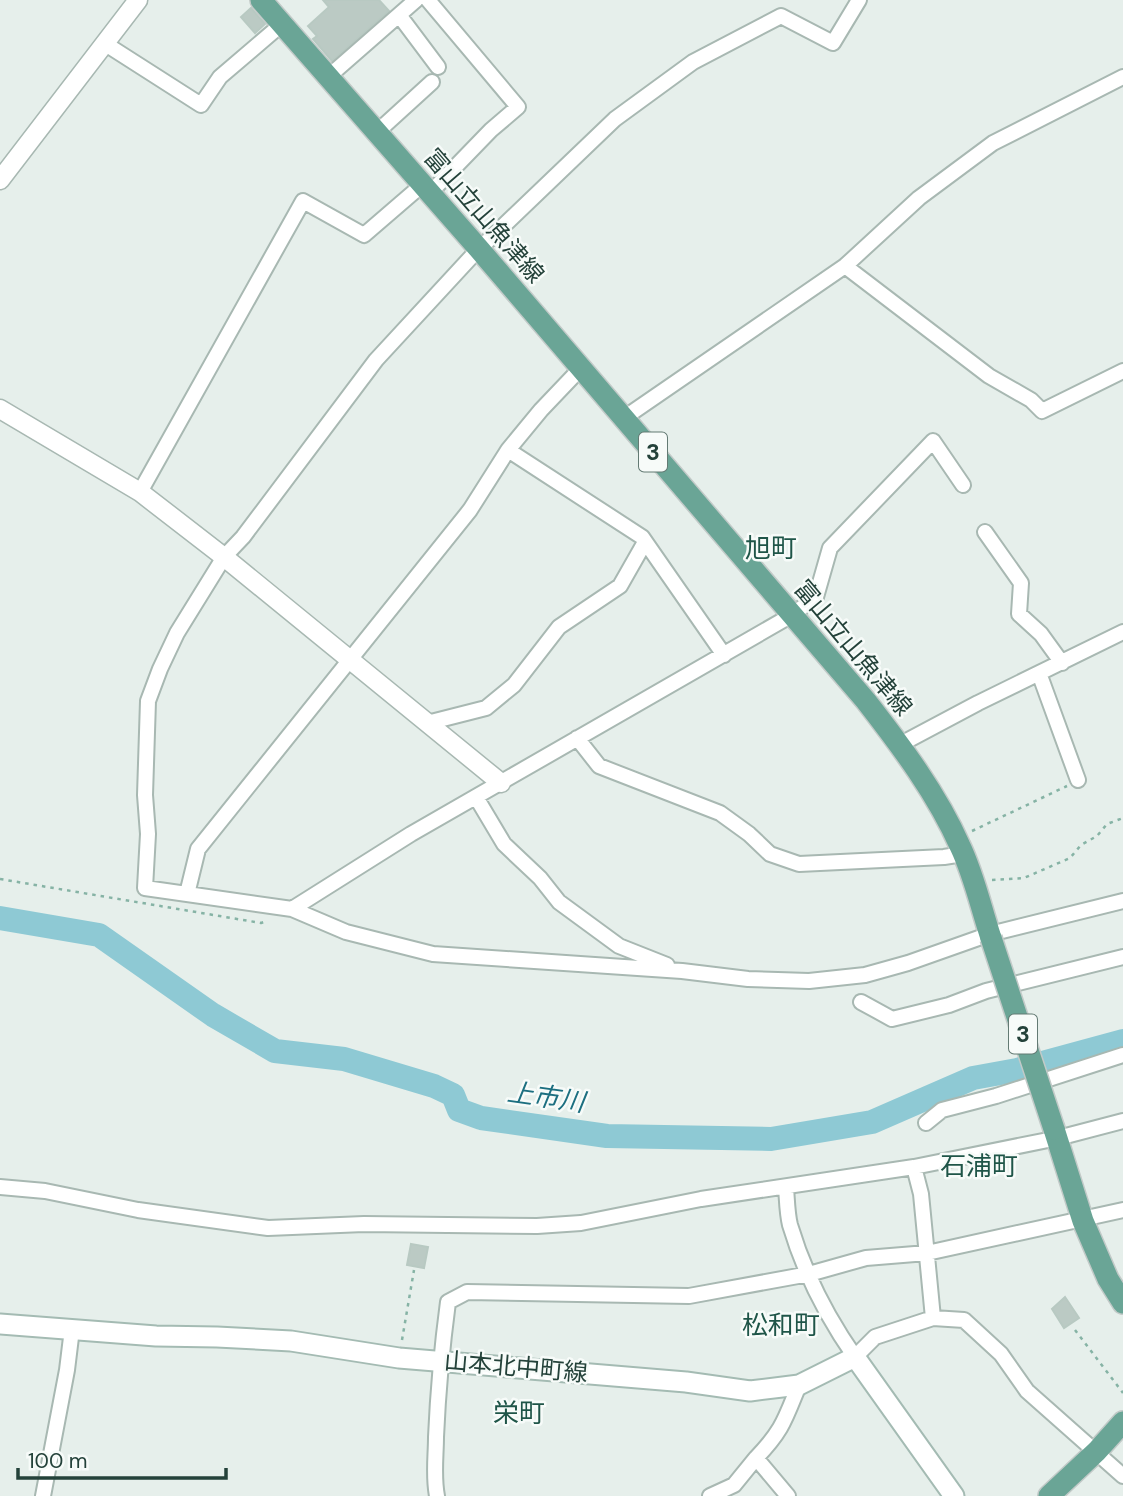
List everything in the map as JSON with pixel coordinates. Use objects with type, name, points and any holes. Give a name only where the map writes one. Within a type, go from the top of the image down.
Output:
[{"type":"main road","name":"富山立山魚津線","points":[[261,0],[624,418],[866,701],[900,745],[943,811],[960,846],[1083,1221],[1108,1279],[1123,1303]]},
{"type":"main road","name":"山本北中町線","points":[[0,1324],[156,1336],[217,1336],[291,1341],[399,1357],[686,1382],[750,1391],[799,1385],[855,1357]]},
{"type":"main road","points":[[855,1357],[954,1496]]},
{"type":"main road","points":[[1049,1496],[1097,1451],[1123,1422]]},
{"type":"street","points":[[0,180],[138,0]]},
{"type":"street","points":[[328,77],[416,0]]},
{"type":"street","points":[[140,492],[303,201],[364,235],[425,189],[518,107],[428,0]]},
{"type":"street","points":[[859,0],[833,43],[780,16],[693,62],[615,119],[479,249],[376,360],[243,537],[224,557],[177,633],[160,669],[148,701],[145,795],[148,834],[145,888],[292,909],[346,932],[433,954],[682,971],[748,979],[808,981],[865,975],[991,936],[1123,901]]},
{"type":"street","points":[[399,15],[438,67]]},
{"type":"street","points":[[104,43],[201,105],[220,77],[282,24]]},
{"type":"street","points":[[624,418],[845,266],[919,198],[993,143],[1123,77]]},
{"type":"street","points":[[376,133],[432,82]]},
{"type":"street","points":[[845,266],[989,376],[1031,400],[1042,411],[1123,371]]},
{"type":"street","points":[[187,894],[198,849],[470,510],[508,450],[581,368]]},
{"type":"street","points":[[0,409],[140,492],[224,557],[501,783]]},
{"type":"street","points":[[292,909],[476,797],[792,615],[816,597],[830,548],[933,440],[963,485]]},
{"type":"street","points":[[508,450],[642,537],[724,655]]},
{"type":"street","points":[[985,532],[1021,583],[1019,614],[1041,634],[1062,663]]},
{"type":"street","points":[[427,723],[486,708],[514,685],[559,627],[620,586],[645,542]]},
{"type":"street","points":[[900,745],[978,703],[1123,632]]},
{"type":"street","points":[[1039,673],[1078,780]]},
{"type":"street","points":[[577,738],[599,766],[720,813],[749,834],[770,854],[799,864],[944,857],[960,846]]},
{"type":"street","points":[[476,797],[504,844],[540,878],[559,902],[619,946],[682,971]]},
{"type":"street","points":[[861,1002],[892,1019],[949,1005],[986,991],[1123,957]]},
{"type":"street","points":[[926,1123],[942,1110],[996,1096],[1123,1055]]},
{"type":"street","points":[[0,1187],[45,1191],[138,1210],[268,1228],[364,1224],[489,1227],[581,1223],[701,1199],[914,1167],[1056,1133],[1123,1121]]},
{"type":"street","points":[[914,1167],[921,1194],[933,1318]]},
{"type":"street","points":[[786,1187],[790,1223],[809,1274],[833,1326],[855,1357],[875,1337],[933,1318],[964,1320],[1001,1354],[1027,1391],[1123,1476]]},
{"type":"street","points":[[437,1496],[435,1483],[441,1360],[448,1302],[467,1292],[689,1296],[809,1274],[866,1258],[927,1253],[1083,1221],[1123,1210]]},
{"type":"street","points":[[43,1496],[72,1329]]},
{"type":"street","points":[[710,1496],[734,1485],[776,1437],[785,1423],[799,1385]]},
{"type":"street","points":[[757,1458],[788,1496]]},
{"type":"path","points":[[960,846],[1078,780]]},
{"type":"path","points":[[973,884],[997,878],[1024,878],[1059,863],[1070,858],[1081,845],[1097,836],[1107,824],[1123,818]]},
{"type":"path","points":[[399,1357],[414,1270]]},
{"type":"path","points":[[1075,1330],[1123,1393]]},
{"type":"building","points":[[323,0],[379,0],[389,11],[332,61],[313,39],[317,36],[308,26],[329,7]]},
{"type":"building","points":[[251,8],[265,24],[255,33],[241,17]]},
{"type":"building","points":[[411,1244],[428,1247],[424,1268],[407,1265]]},
{"type":"building","points":[[1065,1297],[1079,1318],[1064,1328],[1052,1309]]},
{"type":"waterway","name":"上市川","points":[[0,918],[99,935],[213,1015],[275,1051],[344,1059],[434,1086],[453,1095],[459,1110],[481,1118],[607,1136],[771,1139],[872,1122],[973,1078],[1017,1070],[1123,1041]]},
{"type":"district","name":"旭町","points":[[771,548]]},
{"type":"district","name":"石浦町","points":[[979,1166]]},
{"type":"district","name":"松和町","points":[[781,1325]]},
{"type":"district","name":"栄町","points":[[519,1413]]}]
